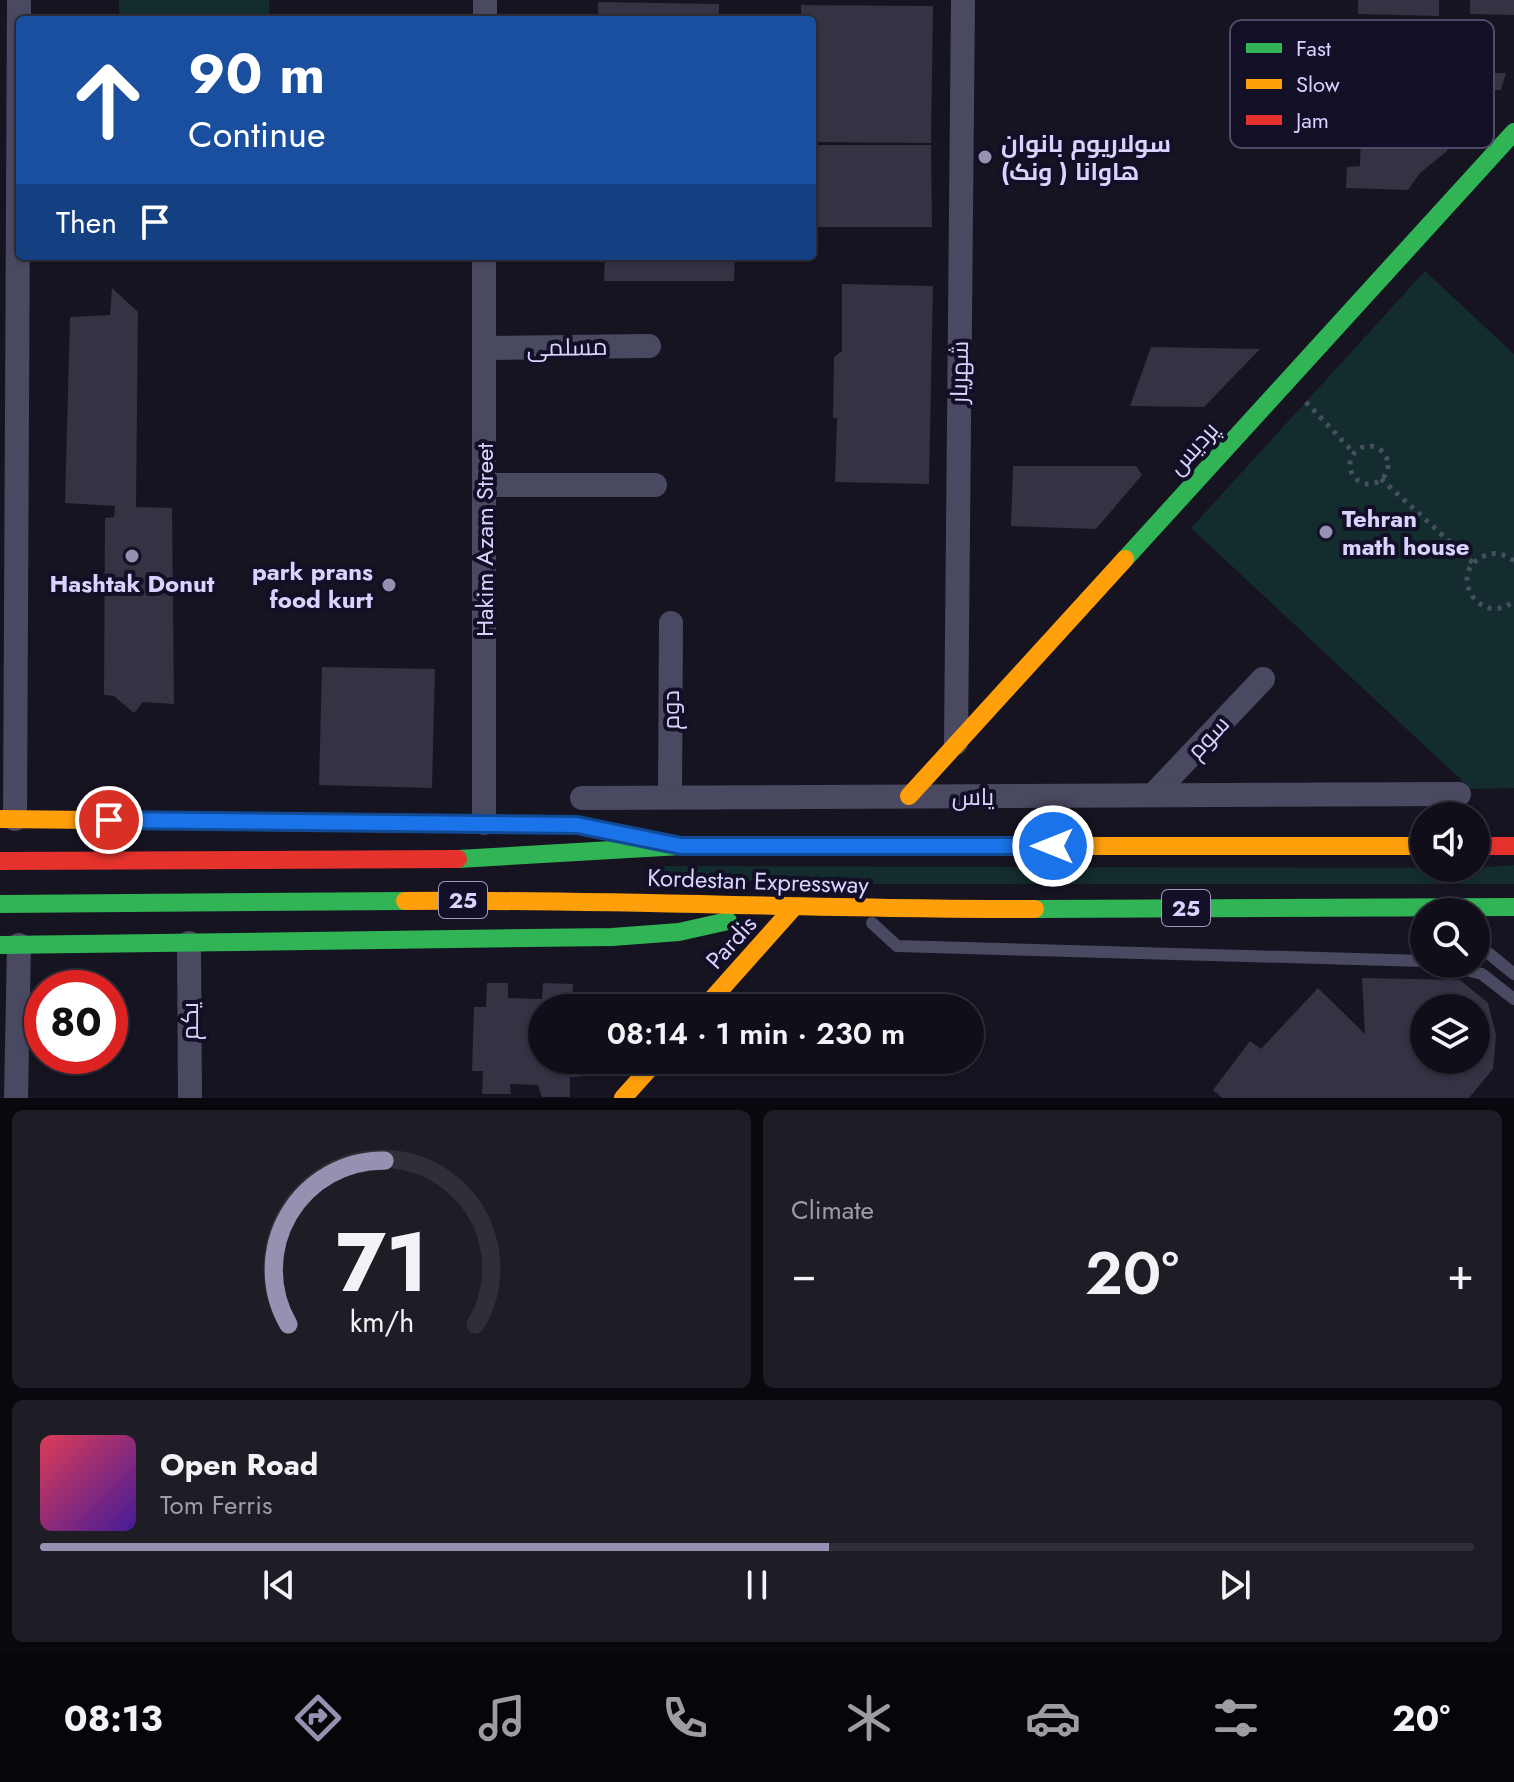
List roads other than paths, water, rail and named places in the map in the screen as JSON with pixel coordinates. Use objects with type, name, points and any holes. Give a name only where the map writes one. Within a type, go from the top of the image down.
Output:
[{"type":"main road","name":"پردیس","points":[[909,796],[1514,132]]},
{"type":"main road","points":[[7,819],[577,825],[681,846]]},
{"type":"main road","name":"Kordestan Expressway","points":[[0,861],[569,856],[681,846],[1410,846]]},
{"type":"main road","points":[[1490,846],[1514,846]]},
{"type":"main road","name":"Kordestan Expressway","points":[[0,904],[584,899],[858,910],[1410,909]]},
{"type":"main road","points":[[10,945],[612,937],[679,932],[794,907]]},
{"type":"main road","name":"Pardis","points":[[716,994],[794,907]]},
{"type":"main road","name":"Kordestan Expressway","points":[[1490,908],[1514,907]]},
{"type":"main road","points":[[623,1098],[644,1074]]},
{"type":"street","name":"شهریار","points":[[956,743],[963,0]]},
{"type":"street","points":[[7,819],[16,205]]},
{"type":"street","name":"Hakim Azam Street","points":[[484,260],[484,823]]},
{"type":"street","name":"مسلمی","points":[[484,348],[649,346]]},
{"type":"street","points":[[484,485],[655,485]]},
{"type":"street","name":"دوم","points":[[670,797],[671,623]]},
{"type":"street","name":"سوم","points":[[1153,795],[1263,679]]},
{"type":"street","name":"یاس","points":[[582,798],[1459,794]]},
{"type":"street","name":"یکم","points":[[189,943],[190,1098]]},
{"type":"street","points":[[10,945],[16,1098]]},
{"type":"lane","points":[[858,910],[897,946],[1410,961]]},
{"type":"lane","points":[[1490,954],[1514,974]]},
{"type":"lane","points":[[1487,978],[1514,999]]},
{"type":"place","name":"سولاریوم بانوان هاوانا ( ونک)","points":[[985,157]]},
{"type":"place","name":"Tehran math house","points":[[1326,532]]},
{"type":"place","name":"Hashtak Donut","points":[[132,556]]},
{"type":"place","name":"park prans food kurt","points":[[389,585]]}]
